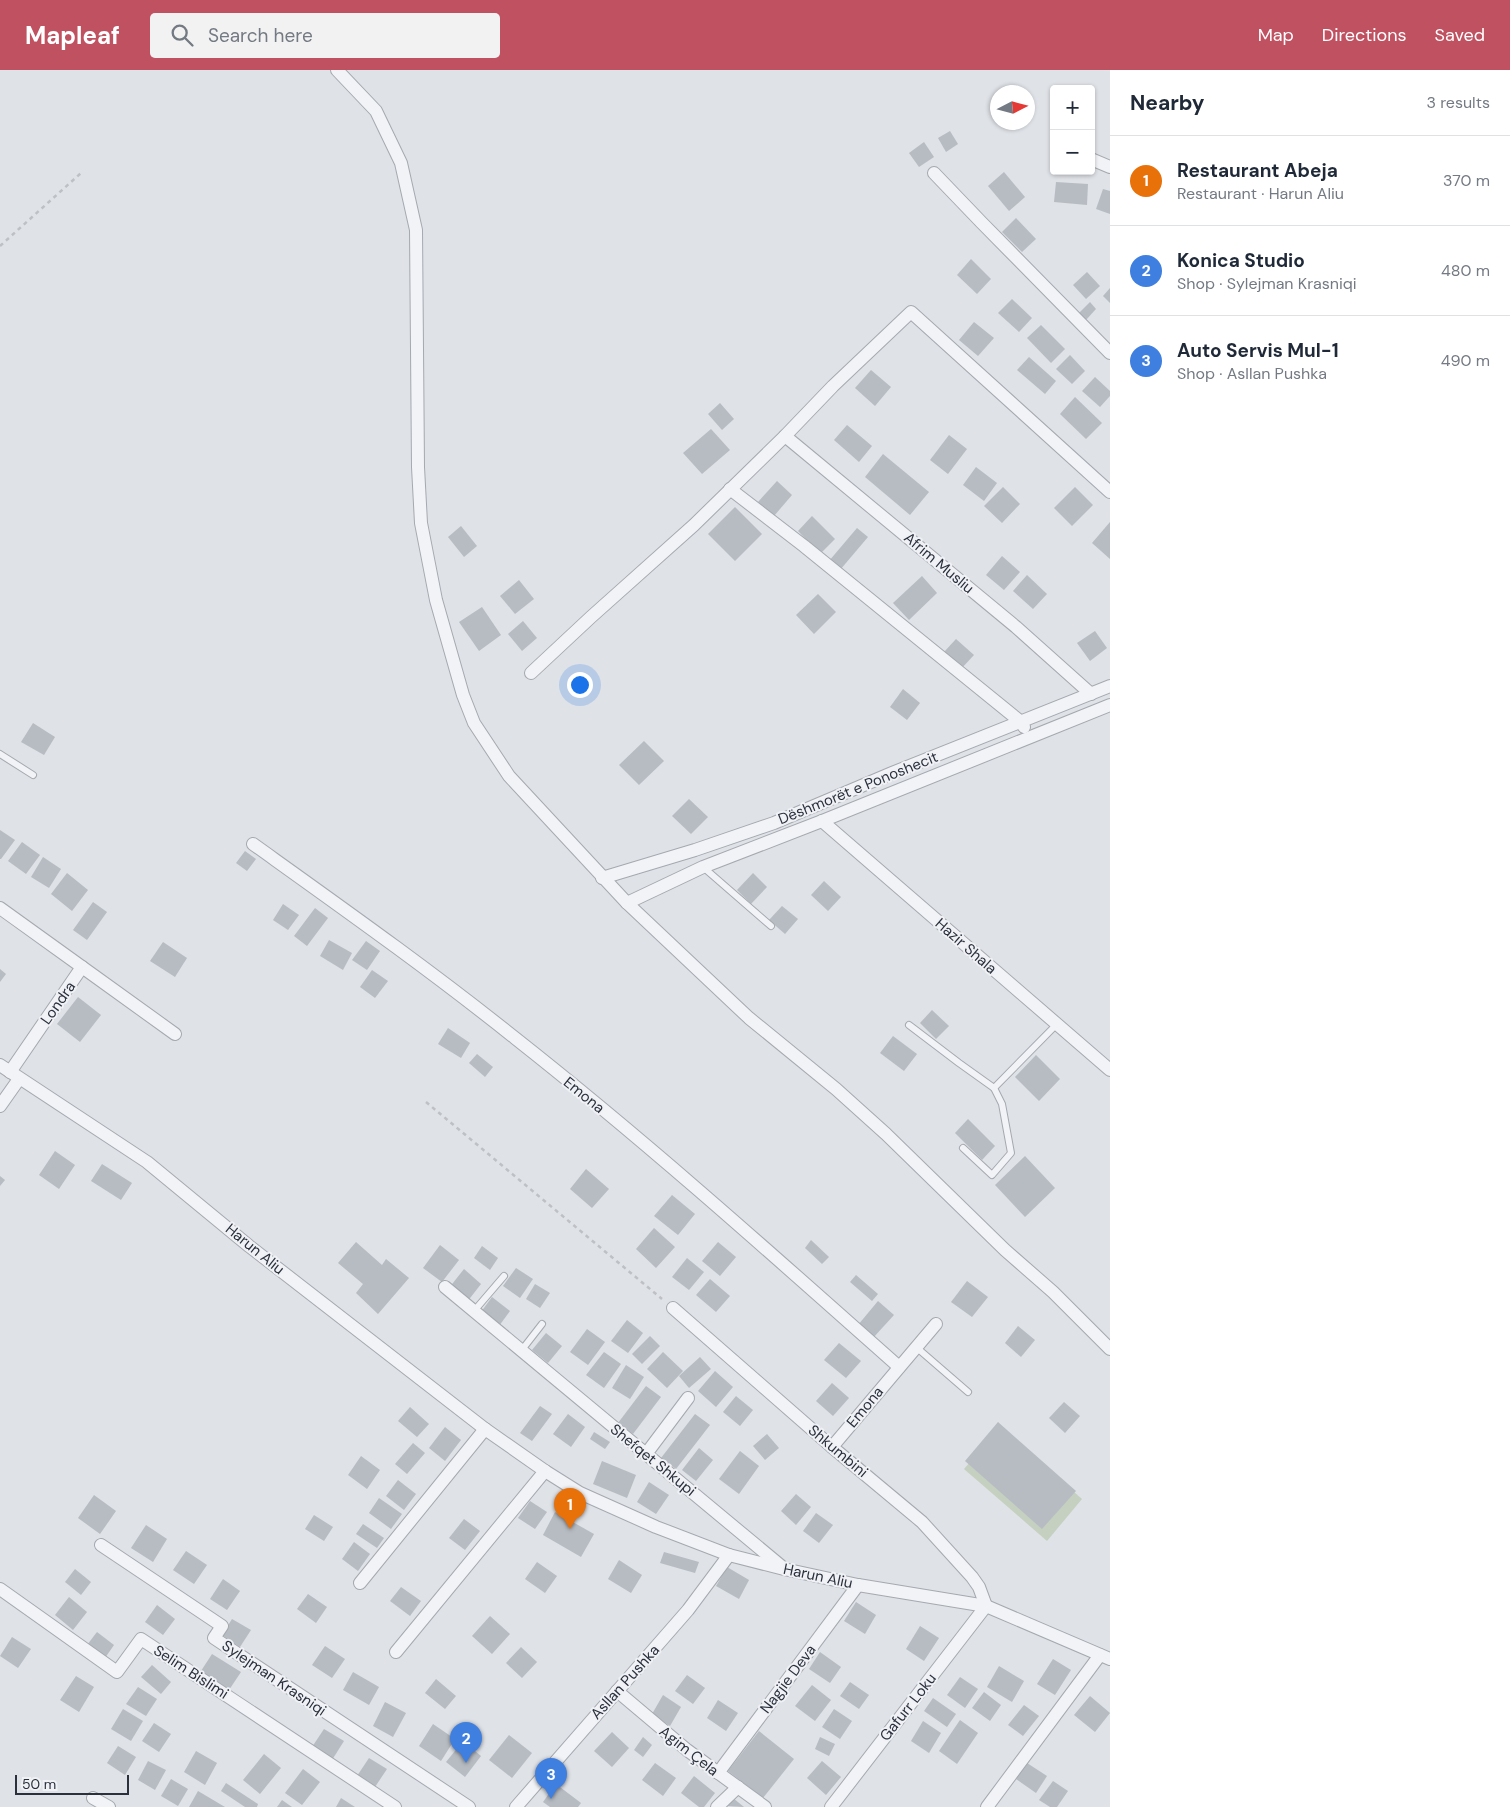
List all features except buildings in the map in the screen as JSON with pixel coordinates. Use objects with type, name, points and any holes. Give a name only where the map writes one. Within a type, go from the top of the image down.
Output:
[{"type":"street","points":[[337,70],[376,111],[401,163],[416,230],[418,467],[421,523],[436,600],[463,695],[474,723],[509,776],[627,903],[749,1018],[836,1089],[886,1134],[1004,1250],[1052,1292],[1110,1348]]},
{"type":"street","points":[[1095,160],[1110,167]]},
{"type":"street","points":[[934,173],[1110,353]]},
{"type":"street","points":[[531,673],[590,617],[694,525],[833,386],[911,312],[1110,492]]},
{"type":"street","name":"Afrim Musliu","points":[[785,436],[1093,693],[1110,705]]},
{"type":"street","points":[[730,490],[804,546],[1021,722],[1030,737]]},
{"type":"street","name":"Dëshmorët e Ponoshecit","points":[[602,878],[695,850],[774,823],[1110,686]]},
{"type":"street","name":"Dëshmorët e Ponoshecit","points":[[627,903],[703,867],[1110,705]]},
{"type":"street","name":"Hazir Shala","points":[[822,821],[1110,1070]]},
{"type":"street","points":[[749,832],[755,847]]},
{"type":"street","name":"Emona","points":[[253,844],[379,935],[514,1037],[709,1199],[899,1367]]},
{"type":"street","name":"Londra","points":[[0,908],[82,967],[10,1072]]},
{"type":"street","points":[[82,967],[175,1034]]},
{"type":"street","points":[[0,1106],[10,1072]]},
{"type":"street","name":"Harun Aliu","points":[[10,1072],[147,1162],[249,1246],[485,1429],[580,1493],[656,1528],[729,1555],[858,1585],[986,1606],[1105,1657],[988,1807]]},
{"type":"street","name":"Shefqet Shkupi","points":[[445,1286],[521,1352],[784,1569]]},
{"type":"street","name":"Shkumbini","points":[[673,1308],[922,1522],[972,1577],[979,1587],[986,1606]]},
{"type":"street","name":"Emona","points":[[832,1446],[936,1324]]},
{"type":"street","points":[[646,1454],[688,1398]]},
{"type":"street","points":[[360,1583],[485,1429]]},
{"type":"street","points":[[396,1652],[545,1471]]},
{"type":"street","name":"Sylejman Krasniqi","points":[[101,1545],[222,1626],[214,1638],[469,1807]]},
{"type":"street","name":"Asllan Pushka","points":[[516,1807],[688,1610],[729,1555]]},
{"type":"street","name":"Nagjie Deva","points":[[718,1773],[858,1585]]},
{"type":"street","name":"Selim Bislimi","points":[[0,1589],[117,1672],[141,1639],[395,1807]]},
{"type":"street","name":"Gafurr Loku","points":[[831,1807],[986,1606]]},
{"type":"street","name":"Agim Çela","points":[[617,1691],[687,1750],[765,1807]]},
{"type":"street","points":[[716,1807],[738,1787]]},
{"type":"street","points":[[92,1798],[109,1807]]},
{"type":"lane","points":[[0,754],[33,775]]},
{"type":"lane","points":[[703,867],[771,926]]},
{"type":"lane","points":[[994,1088],[1057,1024]]},
{"type":"lane","points":[[909,1025],[994,1088],[1002,1104],[1011,1153],[992,1175],[963,1148]]},
{"type":"lane","points":[[474,1310],[504,1276]]},
{"type":"lane","points":[[521,1352],[542,1324]]},
{"type":"lane","points":[[916,1347],[968,1392]]},
{"type":"path","points":[[0,246],[81,173]]},
{"type":"path","points":[[426,1102],[673,1308]]},
{"type":"green space","points":[[1000,1427],[1082,1499],[1047,1541],[964,1469]]},
{"type":"place","name":"Restaurant Abeja","points":[[570,1529]]},
{"type":"place","name":"Konica Studio","points":[[466,1763]]},
{"type":"place","name":"Auto Servis Mul-1","points":[[551,1799]]}]
